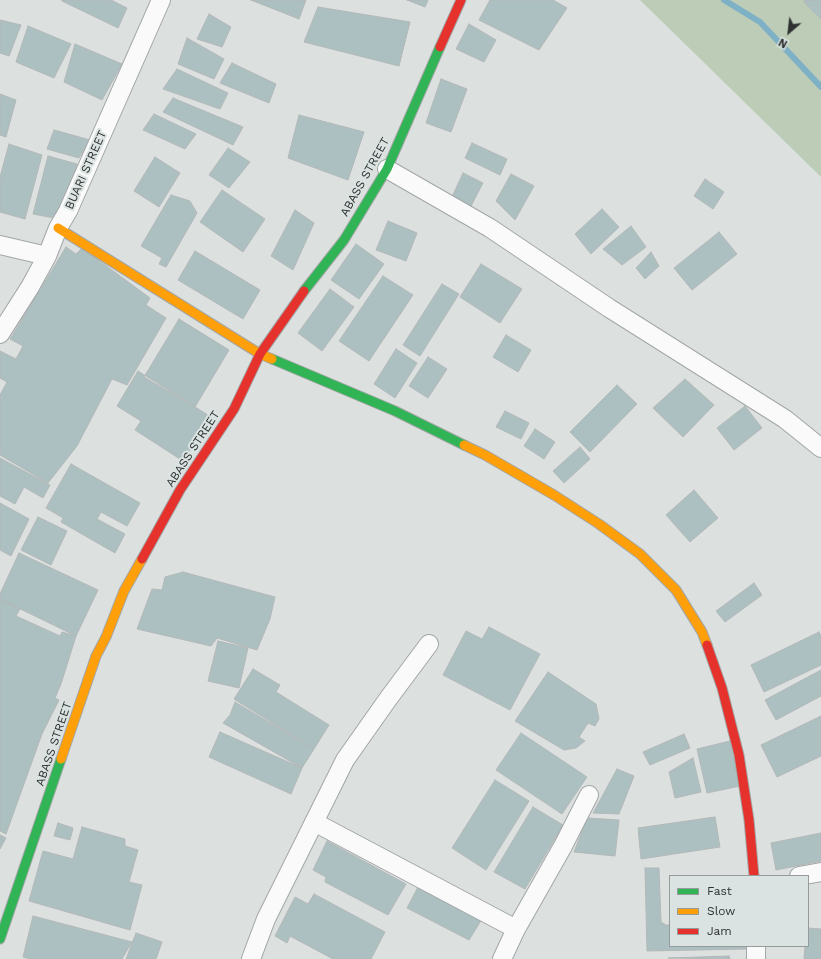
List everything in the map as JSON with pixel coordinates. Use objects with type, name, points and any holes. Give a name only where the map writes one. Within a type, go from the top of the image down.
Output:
[{"type":"street","name":"BUARI STREET","points":[[0,334],[30,287],[47,256],[58,228],[68,211],[161,0]]},
{"type":"street","name":"ABASS STREET","points":[[1,932],[96,656],[106,637],[124,591],[180,490],[234,409],[260,354],[304,291],[344,240],[386,169],[461,0]]},
{"type":"street","points":[[386,169],[490,228],[609,308],[785,419],[821,448]]},
{"type":"street","points":[[58,228],[260,354],[395,411],[485,455],[554,495],[599,524],[640,554],[676,590],[702,632],[722,688],[740,755],[749,820],[754,875]]},
{"type":"street","points":[[0,245],[47,256]]},
{"type":"street","points":[[251,959],[266,919],[345,760],[429,644]]},
{"type":"street","points":[[502,959],[516,929],[563,846],[589,795]]},
{"type":"street","points":[[314,822],[516,929]]},
{"type":"street","points":[[804,875],[821,872]]},
{"type":"street","points":[[756,947],[756,959]]},
{"type":"green space","points":[[640,0],[814,0],[821,6],[821,177]]},
{"type":"building","points":[[62,0],[111,0],[127,8],[118,28]]},
{"type":"building","points":[[251,0],[306,0],[299,19]]},
{"type":"building","points":[[407,0],[428,0],[425,7]]},
{"type":"building","points":[[490,0],[553,0],[567,8],[539,50],[479,20]]},
{"type":"building","points":[[805,0],[821,0],[821,19],[804,2]]},
{"type":"building","points":[[318,7],[410,22],[399,66],[304,42]]},
{"type":"building","points":[[209,14],[231,27],[222,47],[197,39]]},
{"type":"building","points":[[0,20],[21,25],[9,56],[0,53]]},
{"type":"building","points":[[469,24],[496,40],[484,62],[456,49]]},
{"type":"building","points":[[28,26],[71,44],[54,78],[16,62]]},
{"type":"building","points":[[187,38],[224,59],[214,79],[178,64]]},
{"type":"building","points":[[75,44],[122,64],[102,100],[64,82]]},
{"type":"building","points":[[232,63],[276,84],[269,103],[220,83]]},
{"type":"building","points":[[177,69],[228,93],[220,109],[163,89]]},
{"type":"building","points":[[441,79],[467,89],[451,132],[426,123]]},
{"type":"building","points":[[0,94],[16,100],[6,137],[0,135]]},
{"type":"building","points":[[173,98],[243,127],[233,145],[163,112]]},
{"type":"building","points":[[154,114],[196,134],[185,149],[143,130]]},
{"type":"building","points":[[299,115],[364,132],[348,180],[288,158]]},
{"type":"building","points":[[54,130],[90,140],[79,158],[47,149]]},
{"type":"building","points":[[472,143],[507,159],[500,175],[465,158]]},
{"type":"building","points":[[9,144],[42,155],[25,219],[0,212],[0,177]]},
{"type":"building","points":[[228,148],[250,162],[229,188],[209,175]]},
{"type":"building","points":[[48,156],[77,164],[59,219],[33,214]]},
{"type":"building","points":[[155,157],[180,173],[159,207],[134,191]]},
{"type":"building","points":[[463,173],[483,183],[470,208],[451,199]]},
{"type":"building","points":[[511,174],[534,186],[515,220],[496,201]]},
{"type":"building","points":[[705,179],[724,192],[713,209],[694,196]]},
{"type":"building","points":[[222,190],[265,219],[243,252],[200,222]]},
{"type":"building","points":[[171,195],[190,201],[197,213],[166,267],[159,264],[162,258],[141,246]]},
{"type":"building","points":[[602,209],[619,227],[591,254],[575,234]]},
{"type":"building","points":[[295,210],[314,223],[293,270],[271,256]]},
{"type":"building","points":[[388,221],[417,233],[406,261],[376,250]]},
{"type":"building","points":[[631,226],[646,247],[622,265],[603,249]]},
{"type":"building","points":[[719,232],[737,254],[692,290],[674,268]]},
{"type":"building","points":[[356,244],[384,264],[359,299],[331,280]]},
{"type":"building","points":[[66,247],[76,254],[82,248],[150,298],[146,305],[166,318],[127,385],[112,379],[77,446],[48,483],[0,455],[0,395],[7,382],[0,378],[0,351],[16,359],[23,346],[10,339]]},
{"type":"building","points":[[195,251],[260,290],[243,319],[178,280]]},
{"type":"building","points":[[651,252],[659,266],[645,279],[636,268]]},
{"type":"building","points":[[481,264],[522,289],[500,323],[460,297]]},
{"type":"building","points":[[383,276],[413,295],[369,361],[339,341]]},
{"type":"building","points":[[442,284],[459,294],[420,356],[403,345]]},
{"type":"building","points":[[330,289],[354,307],[322,351],[298,333]]},
{"type":"building","points":[[179,319],[229,350],[195,407],[144,377]]},
{"type":"building","points":[[506,335],[531,350],[518,372],[493,357]]},
{"type":"building","points":[[396,349],[417,363],[395,398],[374,384]]},
{"type":"building","points":[[428,357],[447,369],[428,398],[409,386]]},
{"type":"building","points":[[138,371],[211,417],[183,461],[135,430],[141,421],[117,406]]},
{"type":"building","points":[[685,379],[714,405],[683,437],[653,408]]},
{"type":"building","points":[[617,385],[637,404],[590,452],[570,432]]},
{"type":"building","points":[[745,406],[762,428],[734,450],[717,428]]},
{"type":"building","points":[[505,411],[529,423],[521,439],[496,427]]},
{"type":"building","points":[[535,429],[555,442],[544,459],[524,446]]},
{"type":"building","points":[[580,447],[590,459],[564,483],[553,471]]},
{"type":"building","points":[[0,458],[50,485],[43,498],[24,487],[15,504],[0,496]]},
{"type":"building","points":[[71,464],[140,503],[127,526],[101,512],[97,519],[125,534],[115,553],[61,522],[63,518],[46,508]]},
{"type":"building","points":[[694,490],[718,518],[690,542],[666,515]]},
{"type":"building","points":[[0,503],[29,519],[11,556],[0,550]]},
{"type":"building","points":[[38,517],[67,531],[51,565],[21,550]]},
{"type":"building","points":[[19,553],[98,590],[76,636],[0,599],[0,594]]},
{"type":"building","points":[[183,572],[275,597],[270,619],[257,650],[217,638],[211,646],[137,629],[152,589],[162,590],[165,577]]},
{"type":"building","points":[[754,583],[762,595],[725,622],[716,611]]},
{"type":"building","points":[[0,599],[20,609],[16,616],[60,636],[62,632],[76,636],[55,698],[59,700],[42,734],[6,834],[0,831]]},
{"type":"building","points":[[489,627],[540,654],[510,710],[443,675],[466,631],[482,639]]},
{"type":"building","points":[[819,632],[821,636],[821,665],[764,692],[751,665]]},
{"type":"building","points":[[218,641],[248,648],[239,688],[208,681]]},
{"type":"building","points":[[253,669],[280,685],[276,692],[329,725],[314,749],[234,699]]},
{"type":"building","points":[[821,670],[821,696],[776,720],[765,700]]},
{"type":"building","points":[[548,672],[596,704],[599,719],[595,726],[588,723],[579,737],[585,741],[576,748],[564,750],[515,721]]},
{"type":"building","points":[[235,702],[314,749],[302,768],[223,723],[230,715]]},
{"type":"building","points":[[821,716],[821,756],[777,777],[761,745]]},
{"type":"building","points":[[220,732],[302,768],[291,794],[209,757]]},
{"type":"building","points":[[521,733],[587,777],[562,814],[496,770]]},
{"type":"building","points":[[684,734],[690,748],[650,765],[643,752]]},
{"type":"building","points":[[730,741],[740,786],[707,793],[697,749]]},
{"type":"building","points":[[693,758],[701,792],[675,798],[669,772]]},
{"type":"building","points":[[617,769],[634,776],[619,814],[593,813]]},
{"type":"building","points":[[495,780],[529,801],[486,870],[452,848]]},
{"type":"building","points":[[533,807],[563,825],[525,889],[494,872]]},
{"type":"building","points":[[715,817],[720,847],[641,859],[638,828]]},
{"type":"building","points":[[587,818],[619,820],[615,856],[574,852]]},
{"type":"building","points":[[58,823],[73,828],[70,840],[54,836]]},
{"type":"building","points":[[82,827],[125,839],[125,846],[138,850],[129,882],[142,885],[130,930],[29,901],[43,851],[73,859]]},
{"type":"building","points":[[821,833],[821,861],[776,870],[771,843]]},
{"type":"building","points":[[0,835],[6,838],[0,849]]},
{"type":"building","points":[[327,841],[406,884],[388,915],[325,882],[326,877],[313,870]]},
{"type":"building","points":[[645,868],[659,868],[661,922],[669,925],[669,947],[746,947],[746,949],[647,951]]},
{"type":"building","points":[[418,887],[482,919],[469,940],[407,908]]},
{"type":"building","points":[[314,894],[385,932],[371,959],[333,959],[290,936],[287,943],[275,936],[295,897],[308,904]]},
{"type":"building","points":[[33,916],[132,942],[122,959],[30,959],[23,957]]},
{"type":"building","points":[[809,928],[821,929],[821,959],[804,959],[805,947],[809,947]]},
{"type":"building","points":[[136,933],[162,942],[156,959],[126,959]]},
{"type":"building","points":[[729,956],[730,959],[668,958]]},
{"type":"waterway","points":[[724,0],[760,22],[821,87]]},
{"type":"traffic: fast","points":[[304,291],[344,240],[387,169],[440,47]]},
{"type":"traffic: fast","points":[[272,359],[395,411],[464,445]]},
{"type":"traffic: fast","points":[[0,939],[61,759]]},
{"type":"traffic: slow","points":[[58,228],[260,354],[272,359]]},
{"type":"traffic: slow","points":[[464,445],[485,455],[554,495],[599,524],[640,554],[676,590],[702,632],[707,645]]},
{"type":"traffic: slow","points":[[61,759],[96,656],[106,637],[124,591],[142,559]]},
{"type":"traffic: jam","points":[[440,47],[461,0]]},
{"type":"traffic: jam","points":[[142,559],[180,490],[234,409],[260,354],[304,291]]},
{"type":"traffic: jam","points":[[707,645],[722,688],[739,755],[749,820],[754,875]]}]
